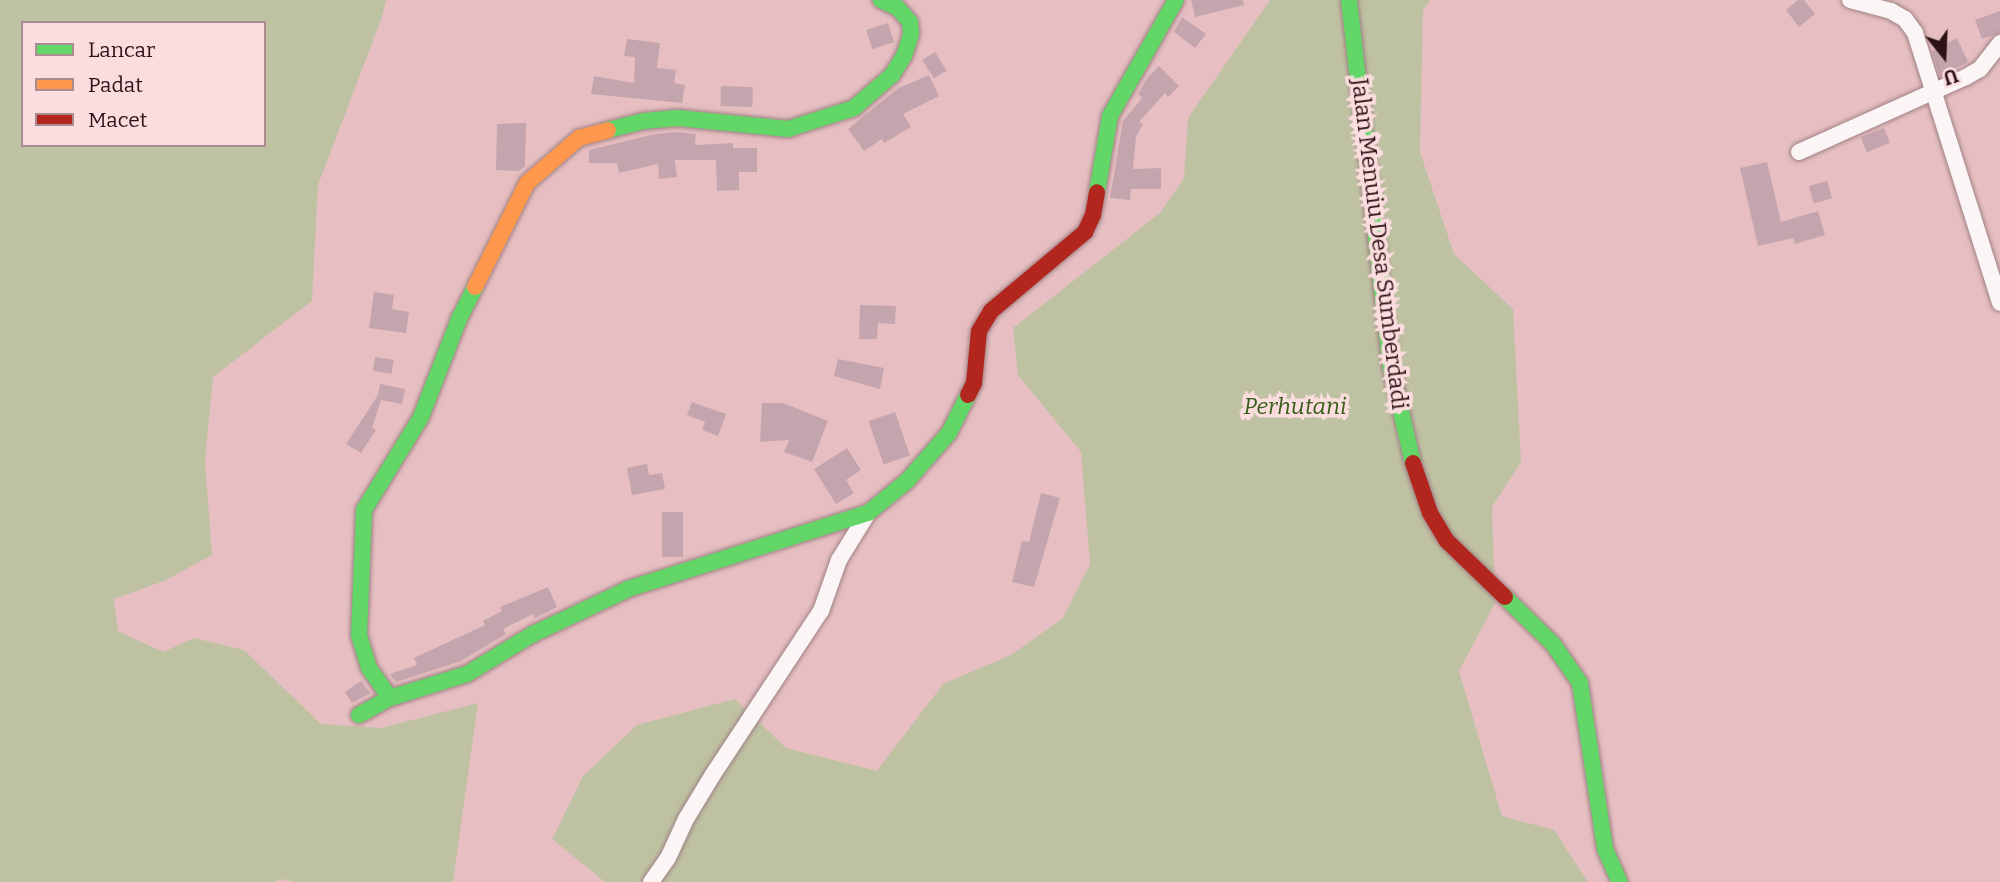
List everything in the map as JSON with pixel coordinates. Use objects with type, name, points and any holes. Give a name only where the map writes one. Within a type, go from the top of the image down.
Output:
[{"type":"street","points":[[390,698],[369,668],[359,635],[366,528],[364,510],[421,417],[459,319],[527,183],[579,138],[644,121],[678,118],[788,129],[854,108],[892,75],[904,56],[911,34],[910,22],[904,15],[881,0]]},
{"type":"street","points":[[651,882],[668,858],[686,818],[712,776],[821,611],[839,559],[868,513],[907,481],[949,433],[974,383],[979,331],[991,311],[1085,232],[1093,215],[1110,116],[1176,0]]},
{"type":"street","name":"Jalan Menuiu Desa Sumberdadi","points":[[1349,0],[1391,368],[1415,474],[1430,513],[1446,540],[1552,644],[1580,683],[1605,849],[1620,882]]},
{"type":"street","points":[[1850,0],[1891,11],[1905,19],[1915,33],[2000,303]]},
{"type":"street","points":[[1799,152],[1980,69],[2000,43]]},
{"type":"street","points":[[359,715],[390,698],[467,674],[533,634],[628,589],[868,513]]},
{"type":"green space","points":[[0,0],[386,0],[382,17],[318,185],[312,301],[213,377],[205,461],[212,555],[164,581],[114,599],[118,631],[163,652],[194,638],[244,650],[321,724],[381,728],[478,703],[453,882],[295,882],[281,879],[275,882],[0,882]]},
{"type":"green space","name":"Perhutani","points":[[1270,0],[1430,0],[1423,10],[1420,152],[1454,254],[1513,309],[1521,462],[1492,507],[1495,603],[1459,671],[1502,816],[1554,830],[1588,882],[605,882],[552,839],[583,776],[637,725],[735,699],[786,748],[877,771],[943,684],[1011,655],[1063,618],[1090,564],[1081,452],[1018,375],[1013,328],[1160,213],[1184,178],[1188,118]]},
{"type":"building","points":[[1191,0],[1243,0],[1244,5],[1195,17]]},
{"type":"building","points":[[1798,0],[1804,0],[1815,14],[1799,27],[1786,10]]},
{"type":"building","points":[[2000,11],[2000,33],[1982,39],[1975,20]]},
{"type":"building","points":[[1182,17],[1206,34],[1195,48],[1174,32]]},
{"type":"building","points":[[888,23],[894,42],[872,49],[866,30]]},
{"type":"building","points":[[1957,38],[1968,62],[1940,76],[1932,51]]},
{"type":"building","points":[[627,39],[660,43],[657,68],[676,70],[674,83],[685,85],[682,103],[591,94],[594,76],[634,83],[635,57],[624,56]]},
{"type":"building","points":[[935,52],[947,71],[934,79],[922,60]]},
{"type":"building","points":[[1159,66],[1179,86],[1168,97],[1165,93],[1139,122],[1143,124],[1136,137],[1133,169],[1161,168],[1161,189],[1131,189],[1130,200],[1110,198],[1123,121],[1142,98],[1138,94],[1148,77]]},
{"type":"building","points":[[929,75],[939,96],[903,114],[911,127],[884,143],[882,139],[864,151],[848,129],[897,89]]},
{"type":"building","points":[[721,86],[753,87],[752,107],[720,106]]},
{"type":"building","points":[[526,123],[525,166],[519,171],[496,170],[497,124]]},
{"type":"building","points":[[1884,128],[1890,143],[1867,152],[1861,137]]},
{"type":"building","points":[[655,134],[696,134],[695,145],[733,143],[733,148],[757,148],[757,172],[739,172],[739,190],[717,191],[716,160],[675,160],[677,177],[659,179],[658,164],[619,173],[617,163],[589,163],[589,150]]},
{"type":"building","points":[[1767,162],[1781,222],[1818,211],[1825,235],[1795,244],[1793,238],[1758,246],[1740,168]]},
{"type":"building","points":[[1827,181],[1832,198],[1814,204],[1809,186]]},
{"type":"building","points":[[374,292],[394,295],[392,309],[409,312],[406,333],[369,328]]},
{"type":"building","points":[[860,305],[896,306],[895,324],[878,323],[877,339],[859,339]]},
{"type":"building","points":[[375,357],[394,360],[392,374],[373,371]]},
{"type":"building","points":[[838,359],[884,368],[880,389],[834,376]]},
{"type":"building","points":[[380,384],[405,389],[402,404],[381,400],[372,428],[376,430],[361,453],[346,444],[378,395]]},
{"type":"building","points":[[692,402],[726,414],[718,436],[702,430],[705,422],[687,415]]},
{"type":"building","points":[[762,403],[783,403],[828,421],[812,462],[784,452],[789,440],[760,442]]},
{"type":"building","points":[[895,412],[910,455],[884,465],[869,421]]},
{"type":"building","points":[[847,448],[861,470],[846,480],[854,493],[836,504],[814,469]]},
{"type":"building","points":[[647,464],[649,475],[662,473],[665,489],[632,495],[627,468]]},
{"type":"building","points":[[1041,493],[1060,498],[1034,587],[1012,582],[1022,541],[1029,542]]},
{"type":"building","points":[[662,512],[683,512],[683,557],[662,557]]},
{"type":"building","points":[[548,587],[557,607],[535,618],[533,614],[503,629],[506,634],[461,661],[396,682],[390,674],[417,665],[414,658],[485,625],[483,621],[502,611],[500,607]]},
{"type":"building","points":[[361,681],[370,693],[352,703],[345,692]]},
{"type":"traffic: fast","points":[[608,130],[644,121],[678,118],[788,129],[854,108],[892,75],[904,56],[911,34],[910,22],[898,8],[881,0]]},
{"type":"traffic: fast","points":[[1097,192],[1110,116],[1176,0]]},
{"type":"traffic: fast","points":[[1349,0],[1391,368],[1413,463]]},
{"type":"traffic: fast","points":[[390,698],[369,668],[359,635],[364,510],[421,417],[459,319],[475,287]]},
{"type":"traffic: fast","points":[[359,715],[390,698],[467,674],[533,634],[628,589],[868,513],[907,481],[949,433],[968,395]]},
{"type":"traffic: fast","points":[[1505,597],[1553,644],[1580,683],[1605,849],[1620,882]]},
{"type":"traffic: slow","points":[[475,287],[527,183],[579,138],[608,130]]},
{"type":"traffic: jam","points":[[968,395],[974,383],[979,331],[991,311],[1085,232],[1093,215],[1097,192]]},
{"type":"traffic: jam","points":[[1413,463],[1430,513],[1446,540],[1505,597]]}]
